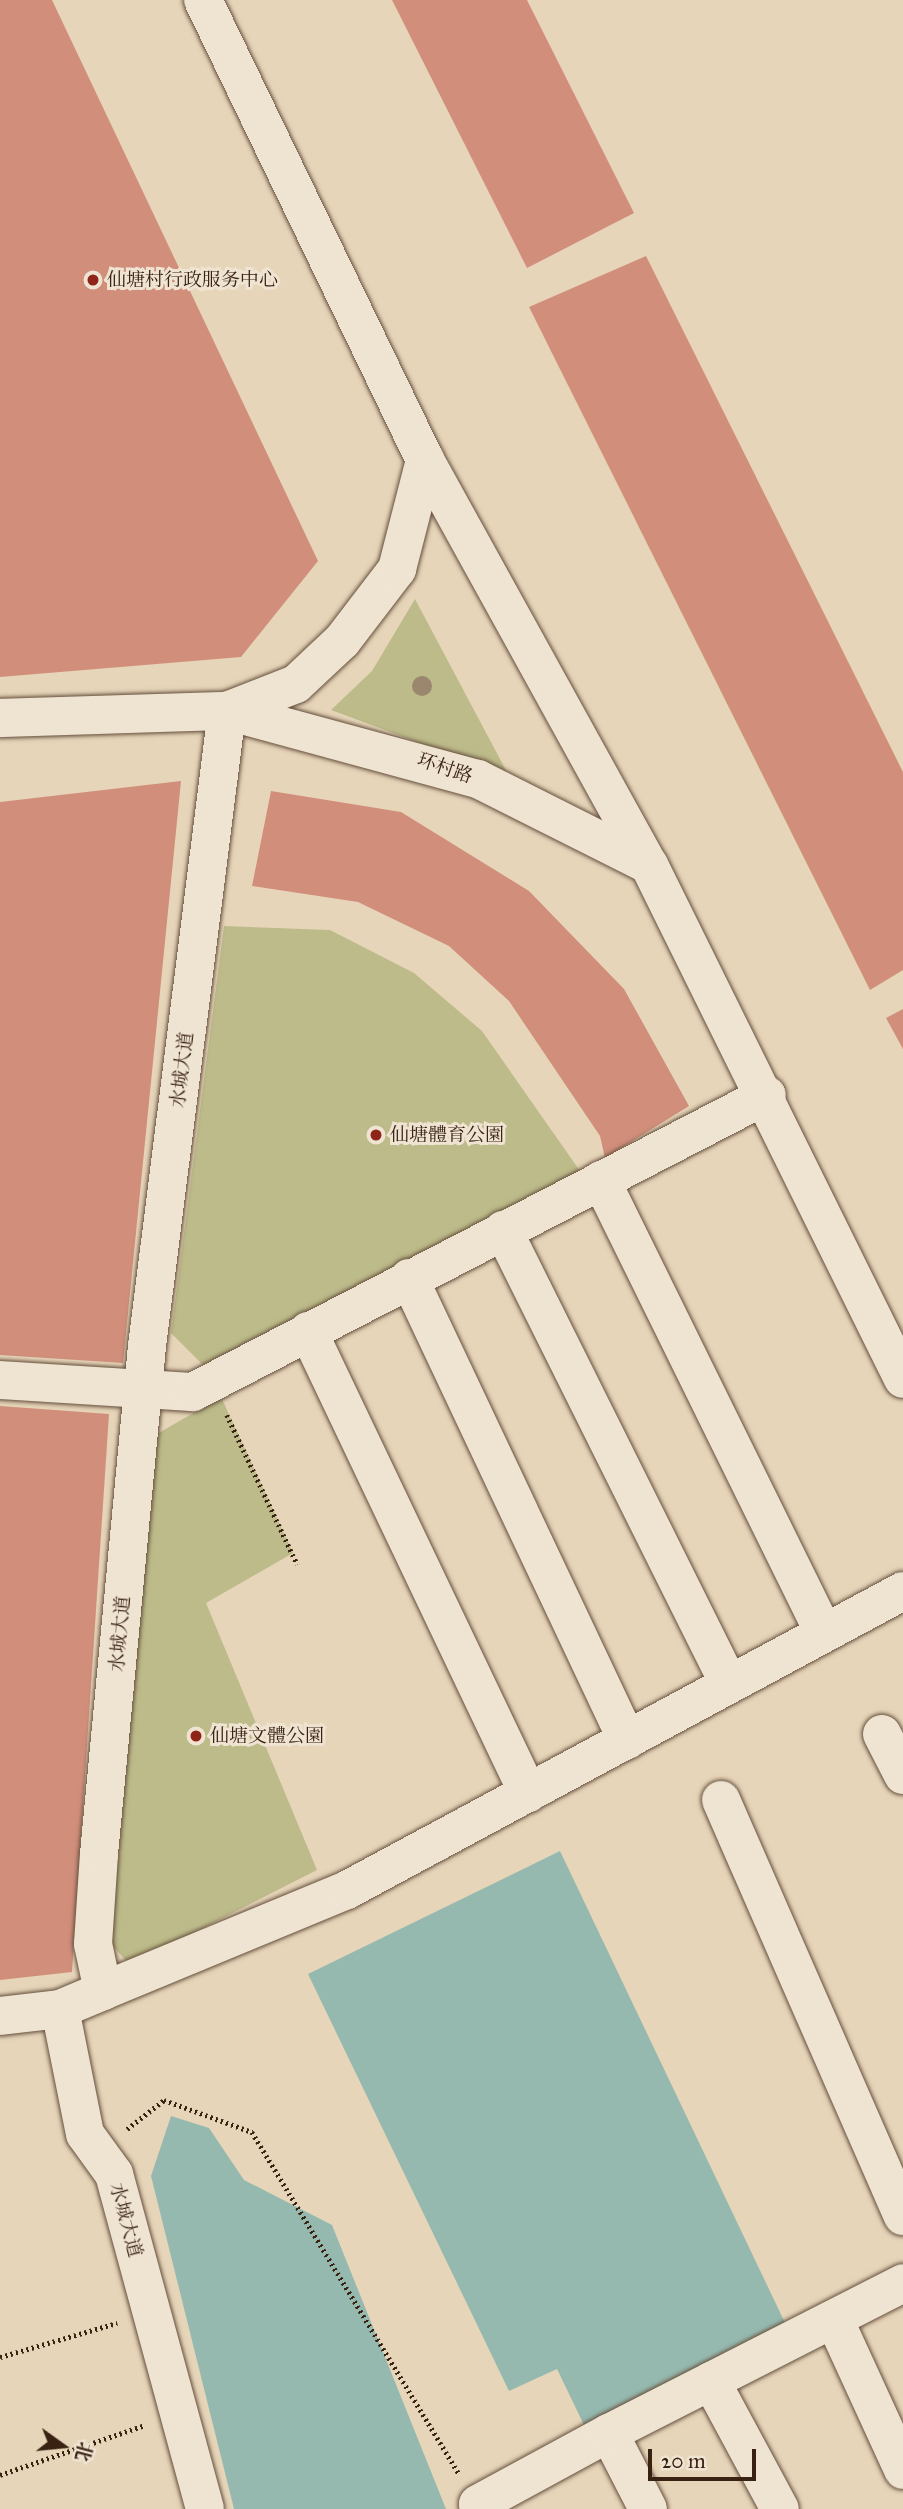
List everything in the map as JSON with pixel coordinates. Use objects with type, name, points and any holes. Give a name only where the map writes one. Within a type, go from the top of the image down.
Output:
[{"type":"street","points":[[203,0],[425,460],[649,864],[766,1095],[903,1379]]},
{"type":"street","name":"环村路","points":[[227,711],[296,684],[342,640],[397,569],[425,460]]},
{"type":"street","name":"环村路","points":[[0,718],[227,711],[478,779],[649,864]]},
{"type":"street","name":"水城大道","points":[[103,1991],[93,1944],[143,1389],[227,711]]},
{"type":"street","points":[[0,1380],[193,1392],[766,1095]]},
{"type":"street","points":[[601,1180],[824,1633]]},
{"type":"street","points":[[503,1230],[729,1684]]},
{"type":"street","points":[[409,1278],[627,1740]]},
{"type":"street","points":[[308,1331],[528,1793]]},
{"type":"street","points":[[0,2016],[60,2009],[347,1890],[903,1591]]},
{"type":"street","points":[[882,1734],[903,1775]]},
{"type":"street","points":[[721,1800],[903,2216]]},
{"type":"street","name":"水城大道","points":[[60,2009],[85,2134],[114,2174],[205,2509]]},
{"type":"street","points":[[479,2507],[609,2433],[903,2283]]},
{"type":"street","points":[[834,2319],[903,2470]]},
{"type":"street","points":[[711,2381],[780,2509]]},
{"type":"street","points":[[609,2433],[648,2509]]},
{"type":"path","points":[[212,1382],[297,1564]]},
{"type":"path","points":[[98,2152],[164,2100],[252,2132],[479,2507]]},
{"type":"path","points":[[0,2357],[151,2313]]},
{"type":"path","points":[[0,2474],[179,2413]]},
{"type":"shaded area","points":[[415,599],[509,776],[331,710],[372,671]]},
{"type":"shaded area","name":"仙塘體育公園","points":[[224,926],[330,930],[414,973],[482,1031],[580,1171],[204,1366],[171,1333]]},
{"type":"shaded area","name":"仙塘文體公園","points":[[221,1397],[293,1553],[206,1603],[317,1870],[130,1965],[110,1943],[157,1434]]},
{"type":"water","points":[[560,1851],[787,2327],[584,2425],[557,2369],[509,2391],[308,1974]]},
{"type":"water","points":[[171,2116],[209,2128],[244,2180],[332,2225],[446,2509],[234,2509],[151,2176]]},
{"type":"building","name":"仙塘村行政服务中心","points":[[0,0],[52,0],[318,561],[241,657],[0,677]]},
{"type":"building","points":[[392,0],[527,0],[634,213],[527,268]]},
{"type":"building","points":[[646,256],[903,772],[903,970],[870,990],[529,307]]},
{"type":"building","points":[[181,781],[123,1363],[0,1355],[0,802]]},
{"type":"building","points":[[271,791],[401,812],[529,891],[624,989],[689,1106],[605,1158],[600,1136],[509,1001],[449,946],[358,902],[252,886]]},
{"type":"building","points":[[903,1009],[903,1049],[886,1018]]},
{"type":"building","points":[[0,1406],[109,1414],[72,1972],[0,1980]]},
{"type":"place","name":"仙塘村行政服务中心","points":[[93,280]]},
{"type":"place","name":"仙塘體育公園","points":[[376,1135]]},
{"type":"place","name":"仙塘文體公園","points":[[196,1736]]}]
